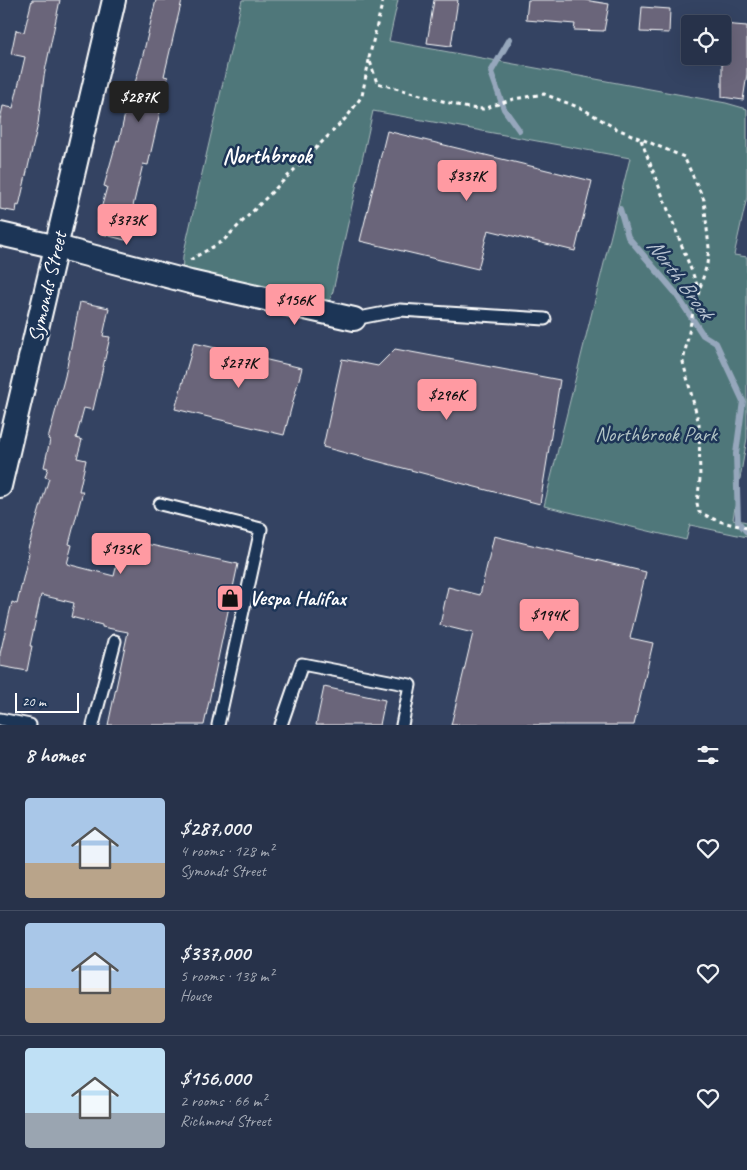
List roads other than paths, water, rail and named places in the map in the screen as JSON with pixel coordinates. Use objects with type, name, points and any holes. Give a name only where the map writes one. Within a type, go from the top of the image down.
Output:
[{"type":"street","name":"Symonds Street","points":[[0,486],[114,0]]},
{"type":"street","points":[[0,234],[57,247],[164,276],[354,319]]},
{"type":"lane","points":[[354,319],[400,310],[545,319]]},
{"type":"lane","points":[[160,504],[261,529],[218,725]]},
{"type":"lane","points":[[93,725],[115,641]]},
{"type":"lane","points":[[281,725],[302,664],[410,685],[402,725]]},
{"type":"lane","points":[[0,719],[30,725]]},
{"type":"waterway","name":"North Brook","points":[[510,39],[491,72],[504,109],[519,130]]},
{"type":"waterway","name":"North Brook","points":[[620,209],[628,237],[674,291],[703,335],[716,343],[743,401],[736,454],[738,522],[747,532]]},
{"type":"place","name":"Vespa Halifax","points":[[230,598]]},
{"type":"district","name":"Northbrook","points":[[267,155]]},
{"type":"park label","name":"Northbrook Park","points":[[656,434]]}]
